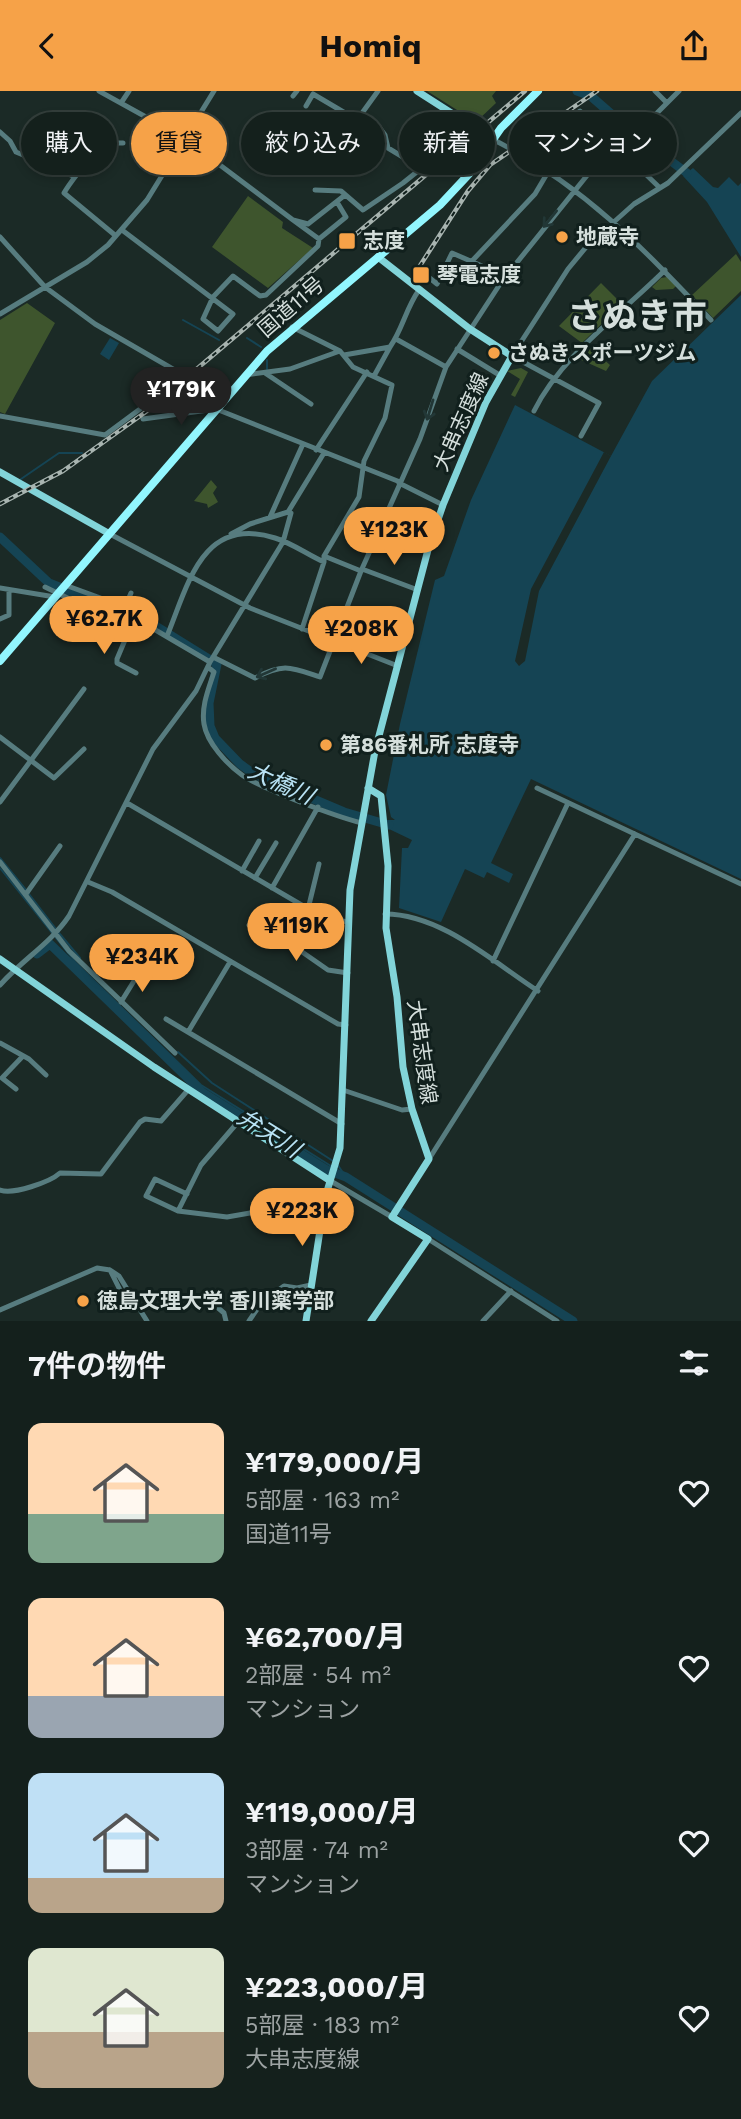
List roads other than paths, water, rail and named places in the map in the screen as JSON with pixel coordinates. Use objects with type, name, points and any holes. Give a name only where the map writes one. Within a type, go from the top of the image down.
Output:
[{"type":"highway","name":"国道11号","points":[[495,136],[538,91]]},
{"type":"highway","name":"国道11号","points":[[0,661],[245,375],[292,327],[455,190],[466,175]]},
{"type":"main road","points":[[417,91],[450,112]]},
{"type":"main road","name":"大串志度線","points":[[306,1321],[321,1222],[340,1148],[352,871],[368,788],[418,590],[443,505],[500,376],[512,356],[470,329],[377,257]]},
{"type":"main road","points":[[0,472],[108,533]]},
{"type":"main road","name":"大串志度線","points":[[368,788],[381,796],[388,866],[385,914],[403,1067],[412,1109],[429,1159]]},
{"type":"main road","points":[[0,959],[188,1090],[330,1180]]},
{"type":"main road","points":[[371,1321],[428,1239],[394,1214],[429,1159]]},
{"type":"street","points":[[99,91],[137,112]]},
{"type":"street","points":[[121,103],[129,91]]},
{"type":"street","points":[[201,112],[214,91]]},
{"type":"street","points":[[306,106],[313,92],[357,120],[378,91]]},
{"type":"street","points":[[655,91],[667,103]]},
{"type":"street","points":[[658,112],[679,91]]},
{"type":"street","points":[[581,436],[598,403],[512,356],[568,268],[614,221],[687,166],[741,113]]},
{"type":"street","points":[[0,132],[16,152],[74,176]]},
{"type":"street","points":[[385,135],[388,148],[399,155]]},
{"type":"street","points":[[116,236],[64,193],[74,176],[90,159],[95,143],[123,143]]},
{"type":"street","points":[[227,170],[319,239]]},
{"type":"street","points":[[0,314],[95,257],[147,201],[162,175]]},
{"type":"street","points":[[315,191],[336,190],[363,210],[411,175]]},
{"type":"street","points":[[472,261],[535,194],[546,175]]},
{"type":"street","points":[[553,175],[575,188],[614,221],[711,320]]},
{"type":"street","points":[[0,588],[60,591],[167,636],[211,663],[255,678],[279,667],[292,666],[320,677],[332,641],[420,439],[446,367],[502,281],[586,175]]},
{"type":"street","points":[[647,175],[660,188]]},
{"type":"street","points":[[293,220],[308,224],[345,195]]},
{"type":"street","points":[[122,230],[213,297],[233,314],[218,331],[203,319],[213,297],[233,276],[260,296],[266,295],[318,246],[319,239],[346,217],[337,202]]},
{"type":"street","points":[[0,237],[45,287],[95,324],[208,391],[216,409]]},
{"type":"street","points":[[426,275],[437,284],[452,253],[472,261],[502,281]]},
{"type":"street","points":[[534,411],[552,378],[614,320],[624,306],[665,271]]},
{"type":"street","points":[[316,450],[396,339],[408,312],[407,308],[419,291]]},
{"type":"street","points":[[292,327],[342,353],[353,367],[393,388],[385,418],[362,467],[359,498],[324,559],[302,629]]},
{"type":"street","points":[[396,339],[446,367]]},
{"type":"street","points":[[245,375],[290,369],[342,353],[390,347]]},
{"type":"street","points":[[457,349],[500,376]]},
{"type":"street","points":[[265,373],[312,404]]},
{"type":"street","points":[[0,416],[105,435],[163,392],[181,374]]},
{"type":"street","points":[[143,419],[216,409],[400,482],[443,505]]},
{"type":"street","points":[[270,517],[303,444]]},
{"type":"street","points":[[167,636],[177,604],[203,555],[214,544],[231,534],[288,512],[324,453]]},
{"type":"street","points":[[0,985],[15,968],[57,934],[88,882],[153,748],[197,691],[283,542],[291,513],[288,512]]},
{"type":"street","points":[[108,533],[246,606],[398,666]]},
{"type":"street","points":[[231,534],[258,535],[283,542],[324,559],[418,590]]},
{"type":"street","points":[[45,587],[125,607],[131,593]]},
{"type":"street","points":[[0,619],[9,615],[9,590]]},
{"type":"street","points":[[133,621],[117,663],[136,673]]},
{"type":"street","points":[[211,663],[214,672],[205,699],[204,725],[216,749],[248,778],[318,807],[362,820]]},
{"type":"street","points":[[0,802],[84,689]]},
{"type":"street","points":[[0,737],[54,778],[84,749]]},
{"type":"street","points":[[537,788],[741,884]]},
{"type":"street","points":[[127,803],[308,909],[349,923]]},
{"type":"street","points":[[493,961],[568,803]]},
{"type":"street","points":[[272,888],[318,807]]},
{"type":"street","points":[[429,1159],[538,991],[635,834]]},
{"type":"street","points":[[242,871],[260,841]]},
{"type":"street","points":[[255,878],[276,843]]},
{"type":"street","points":[[26,894],[60,846]]},
{"type":"street","points":[[0,862],[69,951],[175,1053]]},
{"type":"street","points":[[308,909],[319,864]]},
{"type":"street","points":[[88,882],[112,892],[338,1024],[346,1025]]},
{"type":"street","points":[[385,914],[402,914],[439,927],[538,991]]},
{"type":"street","points":[[250,925],[295,947],[328,970],[348,973]]},
{"type":"street","points":[[188,1033],[230,962]]},
{"type":"street","points":[[121,1002],[142,968]]},
{"type":"street","points":[[166,1019],[342,1124]]},
{"type":"street","points":[[0,1043],[23,1056],[46,1075]]},
{"type":"street","points":[[16,1089],[1,1078],[23,1056]]},
{"type":"street","points":[[0,1190],[16,1192],[53,1179],[60,1173],[101,1174],[140,1122],[145,1119],[160,1121],[188,1090]]},
{"type":"street","points":[[343,1090],[402,1110],[412,1109]]},
{"type":"street","points":[[178,1211],[201,1165],[238,1122]]},
{"type":"street","points":[[187,1194],[155,1179],[146,1196],[178,1211],[227,1217],[256,1212],[265,1216],[283,1201],[321,1222]]},
{"type":"street","points":[[330,1180],[394,1214]]},
{"type":"street","points":[[428,1239],[556,1321]]},
{"type":"street","points":[[0,1310],[97,1268],[110,1270],[119,1276],[147,1321]]},
{"type":"street","points":[[110,1270],[121,1292]]},
{"type":"street","points":[[248,1321],[262,1302],[284,1286],[297,1288],[311,1285]]},
{"type":"street","points":[[483,1321],[511,1291]]},
{"type":"street","points":[[209,1300],[223,1313],[226,1321]]},
{"type":"water","points":[[693,168],[713,187],[718,188],[729,177],[738,186],[741,183],[741,257],[707,202],[683,176]]},
{"type":"water","points":[[741,295],[741,879],[531,779],[491,863],[513,874],[509,883],[487,872],[484,878],[465,869],[441,922],[399,908],[402,848],[408,848],[412,840],[389,829],[388,820],[395,820],[391,817],[386,795],[400,724],[435,580],[444,576],[471,500],[515,405],[611,456],[652,381]]},
{"type":"water","points":[[110,338],[119,343],[109,360],[100,354]]},
{"type":"waterway","points":[[577,91],[588,95]]},
{"type":"waterway","points":[[593,98],[633,133],[687,173]]},
{"type":"waterway","points":[[183,320],[219,340]]},
{"type":"waterway","points":[[247,338],[261,347]]},
{"type":"waterway","points":[[267,360],[267,369]]},
{"type":"waterway","points":[[21,479],[59,453],[82,453]]},
{"type":"waterway","name":"大橋川","points":[[0,537],[49,583],[151,623],[217,664],[209,703],[210,726],[215,738],[240,764],[254,774],[344,812],[389,825]]},
{"type":"waterway","points":[[0,858],[26,890]]},
{"type":"waterway","points":[[0,868],[76,963],[201,1085],[331,1166]]},
{"type":"waterway","points":[[29,894],[56,929]]},
{"type":"waterway","points":[[59,933],[80,958]]},
{"type":"waterway","name":"弁天川","points":[[37,954],[50,944],[202,1092],[327,1170],[346,1177],[573,1321]]},
{"type":"waterway","points":[[178,1052],[212,1083],[333,1161]]},
{"type":"waterway","points":[[337,1164],[346,1177]]},
{"type":"waterway","name":"弁天川","points":[[335,1169],[345,1176]]},
{"type":"railway","points":[[0,504],[63,471],[147,411],[525,91]]},
{"type":"railway","points":[[414,275],[468,191],[490,165],[597,91]]},
{"type":"place","name":"地蔵寺","points":[[562,237]]},
{"type":"place","name":"志度","points":[[347,241]]},
{"type":"place","name":"琴電志度","points":[[421,275]]},
{"type":"place","name":"さぬきスポーツジム","points":[[494,353]]},
{"type":"place","name":"第86番札所 志度寺","points":[[326,745]]},
{"type":"place","name":"徳島文理大学 香川薬学部","points":[[83,1301]]},
{"type":"district","name":"さぬき市","points":[[637,316]]}]
